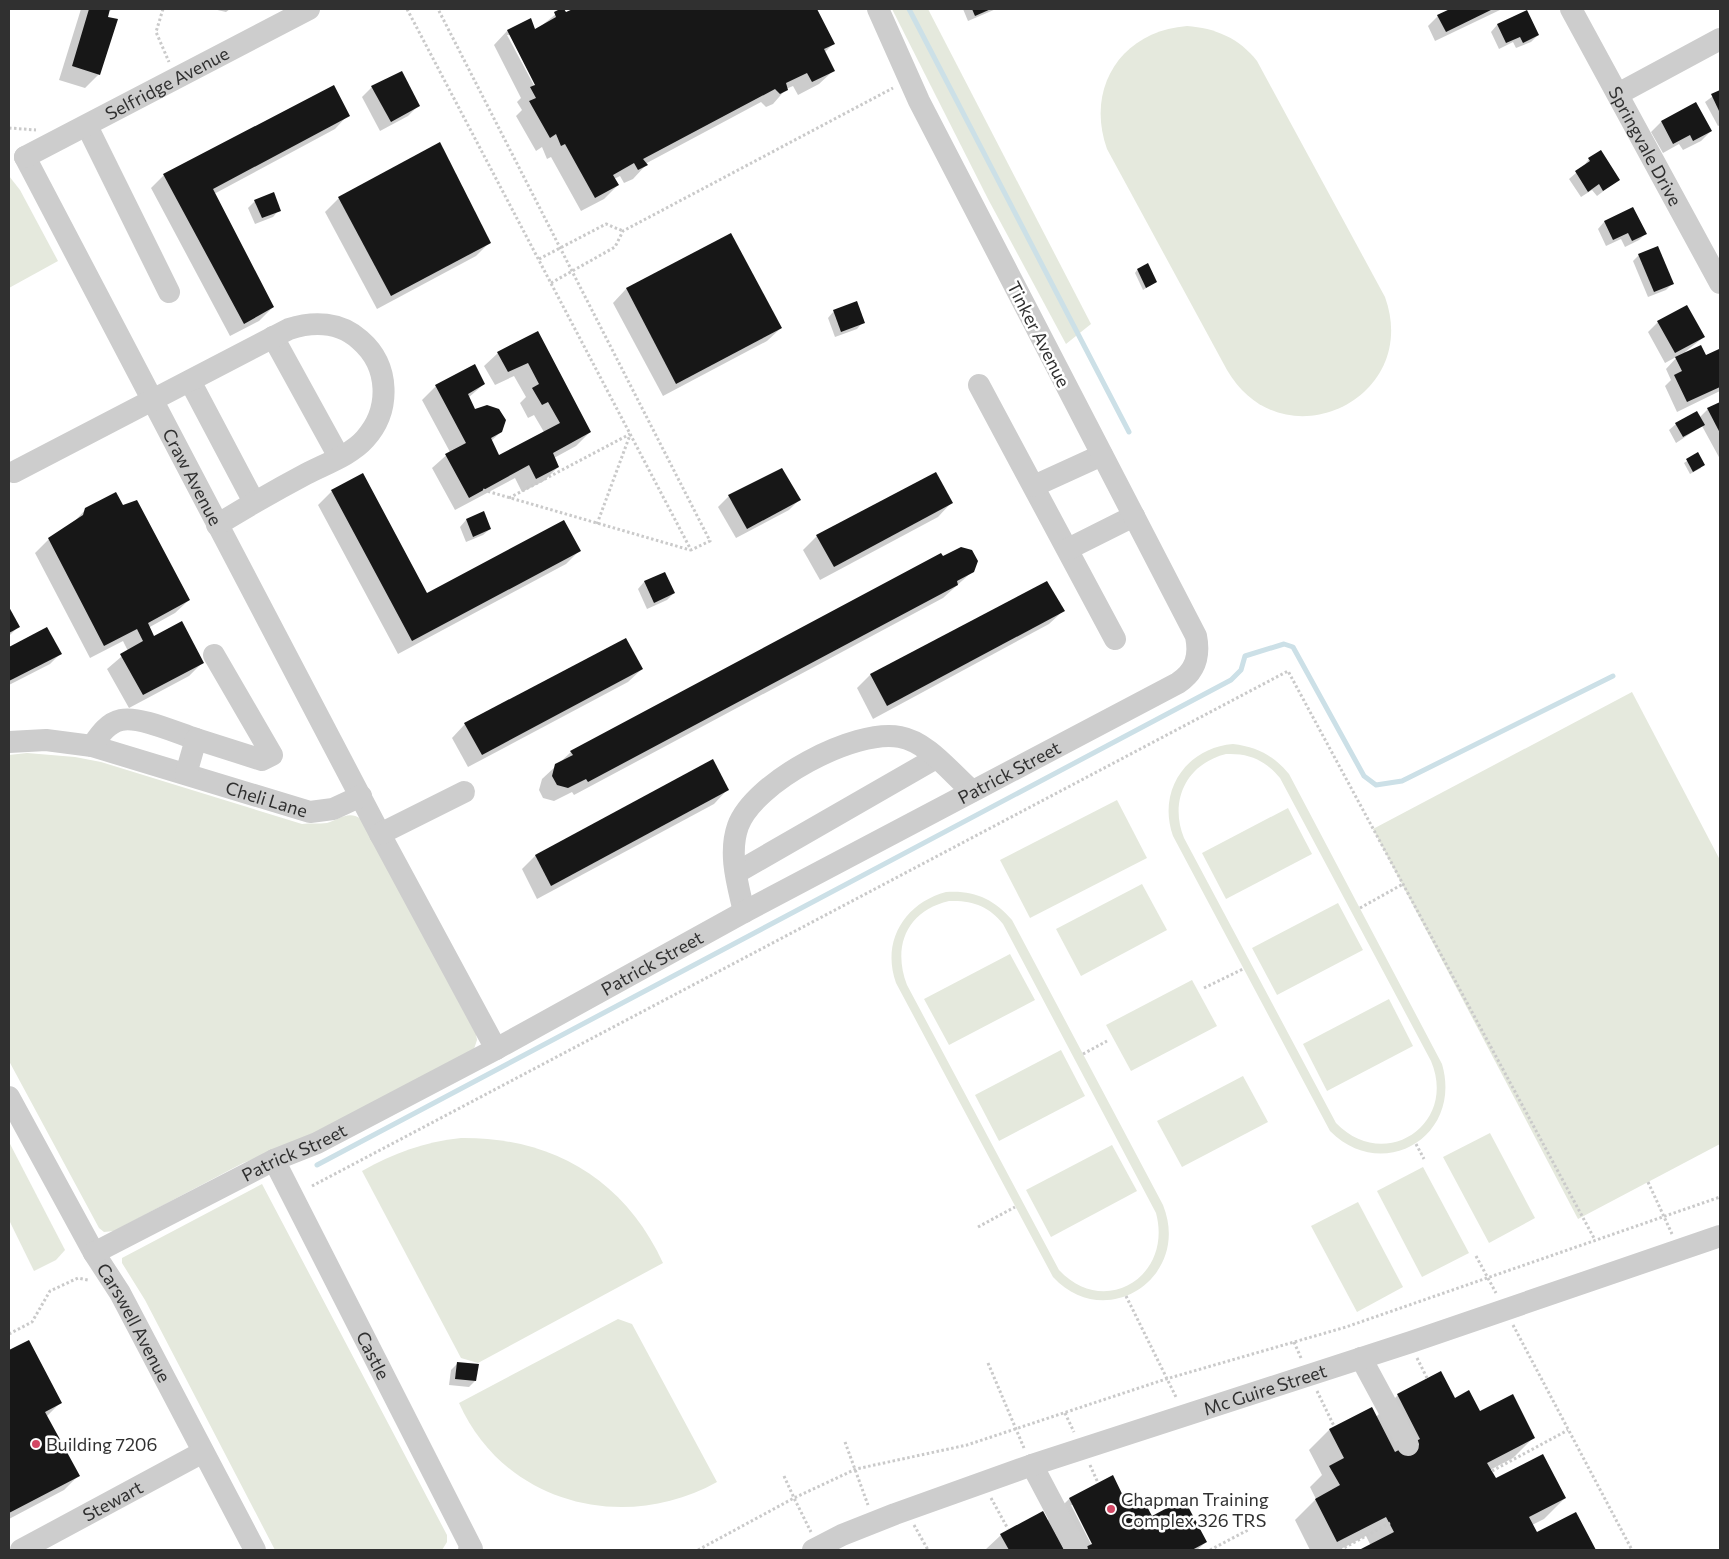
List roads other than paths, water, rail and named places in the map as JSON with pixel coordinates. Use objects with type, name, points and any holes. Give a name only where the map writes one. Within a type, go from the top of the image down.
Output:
[{"type":"street","name":"Selfridge Avenue","points":[[17,154],[87,126],[309,9]]},
{"type":"street","name":"Tinker Avenue","points":[[878,9],[909,80],[1196,636],[1198,659]]},
{"type":"street","name":"Springvale Drive","points":[[1571,9],[1719,278]]},
{"type":"street","points":[[1618,94],[1720,39]]},
{"type":"street","points":[[87,126],[169,292]]},
{"type":"street","name":"Craw Avenue","points":[[17,154],[361,796]]},
{"type":"street","points":[[14,472],[273,337],[300,326],[313,323],[329,324],[356,336],[369,347],[379,363],[384,381],[384,398],[379,418],[364,440],[339,457],[254,502],[217,525]]},
{"type":"street","points":[[273,337],[339,457]]},
{"type":"street","points":[[190,381],[254,502]]},
{"type":"street","points":[[979,385],[1115,639]]},
{"type":"street","points":[[1034,486],[1102,455]]},
{"type":"street","points":[[1068,549],[1134,516]]},
{"type":"street","points":[[92,746],[103,730],[120,720],[135,720],[262,760],[272,755],[214,655]]},
{"type":"street","name":"Patrick Street","points":[[94,1253],[274,1160],[317,1143],[496,1049],[744,912],[1178,683],[1192,670],[1198,659]]},
{"type":"street","points":[[744,912],[736,874],[738,828],[744,812],[759,796],[785,774],[818,757],[874,736],[900,736],[922,746],[972,791]]},
{"type":"street","points":[[186,774],[196,739]]},
{"type":"street","name":"Cheli Lane","points":[[9,742],[46,740],[92,746],[310,812],[333,809],[361,796]]},
{"type":"street","points":[[736,874],[936,758]]},
{"type":"street","points":[[380,834],[464,792]]},
{"type":"street","points":[[361,796],[496,1049]]},
{"type":"street","name":"Carswell Avenue","points":[[9,1097],[94,1253],[120,1293],[255,1550]]},
{"type":"street","name":"Castle","points":[[274,1160],[470,1549]]},
{"type":"street","name":"Mc Guire Street","points":[[816,1549],[874,1522],[1032,1465],[1361,1358],[1720,1236]]},
{"type":"street","points":[[1361,1358],[1408,1445]]},
{"type":"street","name":"Stewart","points":[[21,1550],[203,1452]]},
{"type":"street","points":[[1032,1465],[1077,1550]]},
{"type":"waterway","points":[[909,9],[1129,432]]},
{"type":"waterway","points":[[317,1165],[1231,680],[1241,670],[1245,656],[1284,644],[1293,647],[1364,776],[1376,785],[1402,781],[1613,676]]},
{"type":"place","name":"Building 7206","points":[[36,1444]]},
{"type":"place","name":"Chapman Training Complex 326 TRS","points":[[1111,1509]]}]
